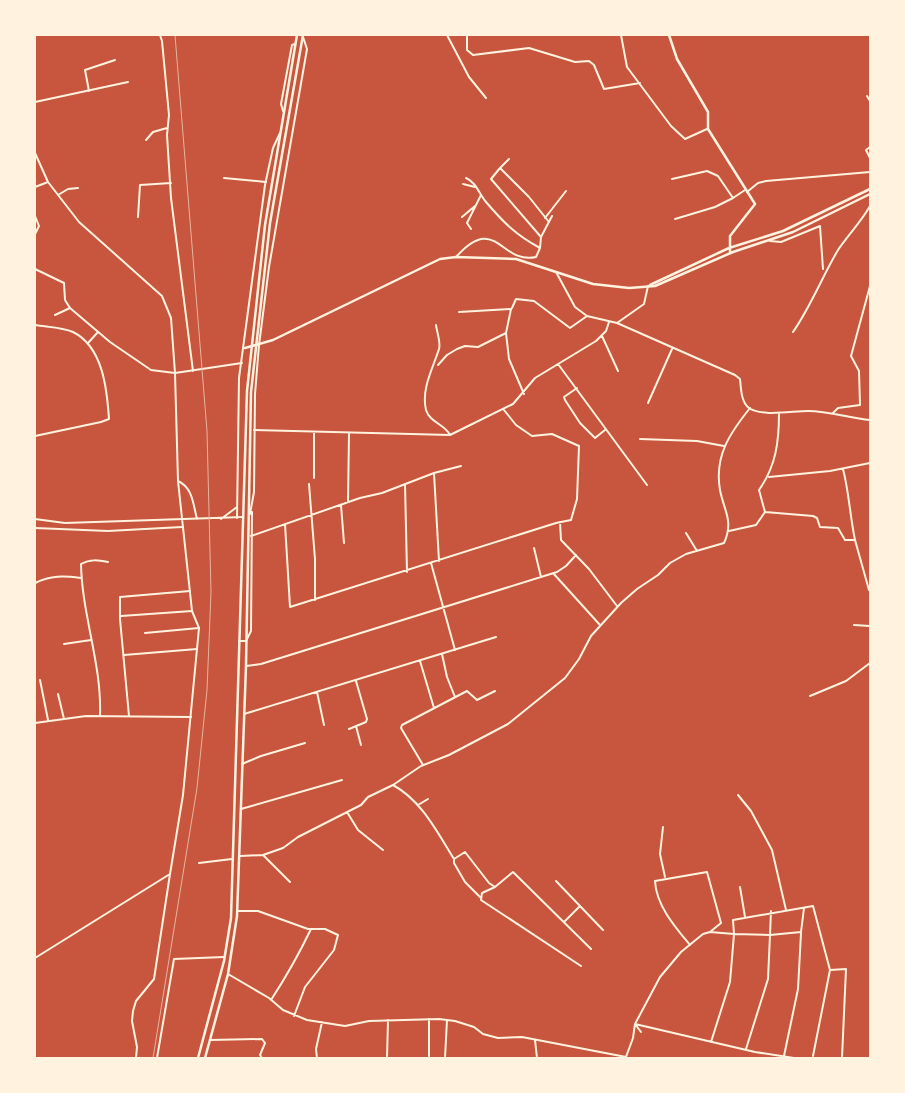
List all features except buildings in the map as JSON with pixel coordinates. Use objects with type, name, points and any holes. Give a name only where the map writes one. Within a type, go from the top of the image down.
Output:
[{"type":"main road","points":[[198,1058],[224,957],[231,918],[244,474],[250,353],[266,225],[297,35]]},
{"type":"main road","points":[[205,1058],[228,974],[237,911],[246,666],[253,362],[270,223],[303,35]]},
{"type":"main road","points":[[669,35],[677,59],[708,112],[708,129],[755,204],[730,236],[730,253]]},
{"type":"main road","points":[[649,286],[729,248],[783,232],[870,189]]},
{"type":"main road","points":[[245,348],[260,345],[436,261],[456,257],[499,257],[528,260],[556,272],[593,284],[629,288],[656,286],[730,253],[770,241],[803,227],[870,194]]},
{"type":"street","points":[[160,35],[164,61],[171,183],[193,371]]},
{"type":"street","points":[[239,641],[246,641],[251,631],[254,430],[260,345],[269,268],[307,49],[303,35]]},
{"type":"street","points":[[446,35],[470,77],[486,98]]},
{"type":"street","points":[[467,35],[467,50],[474,55],[532,48],[575,62],[589,60],[594,65],[604,89],[640,83]]},
{"type":"street","points":[[621,35],[627,67],[671,126],[685,139],[708,129]]},
{"type":"street","points":[[89,91],[85,70],[114,60]]},
{"type":"street","points":[[35,102],[128,82]]},
{"type":"street","points":[[867,96],[870,101]]},
{"type":"street","points":[[146,140],[153,132],[168,128]]},
{"type":"street","points":[[237,518],[238,396],[266,182],[273,148],[281,131]]},
{"type":"street","points":[[870,146],[866,150],[870,158]]},
{"type":"street","points":[[35,153],[48,182],[58,195],[85,227],[162,296],[171,318],[181,520],[192,611],[199,628],[191,717],[154,979],[136,1001],[133,1011],[132,1021],[137,1047],[136,1058]]},
{"type":"street","points":[[509,159],[491,180],[542,236]]},
{"type":"street","points":[[500,168],[529,197],[549,222]]},
{"type":"street","points":[[672,179],[708,171],[713,172],[733,198]]},
{"type":"street","points":[[675,219],[715,207],[758,183],[766,181],[870,172]]},
{"type":"street","points":[[224,178],[266,182]]},
{"type":"street","points":[[466,178],[473,181],[481,195],[516,235],[540,248]]},
{"type":"street","points":[[35,187],[48,182]]},
{"type":"street","points":[[138,217],[140,185],[171,183]]},
{"type":"street","points":[[464,184],[475,186]]},
{"type":"street","points":[[58,195],[68,189],[78,188]]},
{"type":"street","points":[[545,218],[566,191]]},
{"type":"street","points":[[470,229],[467,223],[481,195]]},
{"type":"street","points":[[462,217],[475,206]]},
{"type":"street","points":[[793,332],[807,312],[816,289],[840,247],[870,206]]},
{"type":"street","points":[[456,257],[476,238],[488,238],[528,260],[536,257],[542,236],[552,216]]},
{"type":"street","points":[[35,234],[39,226],[36,218]]},
{"type":"street","points":[[770,241],[781,242],[820,226],[823,269]]},
{"type":"street","points":[[35,269],[64,283],[65,300],[70,308],[98,332],[151,370],[175,373],[242,363]]},
{"type":"street","points":[[556,272],[575,307],[587,316],[617,324],[736,375],[740,379],[745,403],[750,408],[779,413],[808,411],[833,413],[870,420]]},
{"type":"street","points":[[617,324],[644,304],[649,286]]},
{"type":"street","points":[[833,413],[838,408],[860,405],[859,371],[851,356],[870,286]]},
{"type":"street","points":[[524,394],[509,359],[506,333],[511,308],[516,299],[531,300],[570,328],[587,316]]},
{"type":"street","points":[[55,315],[70,308]]},
{"type":"street","points":[[459,312],[511,308]]},
{"type":"street","points":[[254,430],[349,434],[450,435],[504,410],[524,394],[536,378],[602,336],[609,322]]},
{"type":"street","points":[[35,325],[66,329],[75,333],[88,344],[100,362],[108,418],[101,422],[35,436]]},
{"type":"street","points":[[436,326],[439,347],[429,374],[426,409],[431,419],[450,435]]},
{"type":"street","points":[[88,344],[98,332]]},
{"type":"street","points":[[438,365],[447,355],[457,349],[465,346],[478,347],[506,333]]},
{"type":"street","points":[[602,336],[618,371]]},
{"type":"street","points":[[870,346],[870,352]]},
{"type":"street","points":[[648,403],[672,349]]},
{"type":"street","points":[[558,364],[647,485]]},
{"type":"street","points":[[577,388],[564,397],[570,408],[596,438],[606,429]]},
{"type":"street","points":[[239,856],[263,855],[283,848],[298,837],[347,812],[368,797],[393,785],[423,765],[449,755],[508,724],[546,695],[570,672],[591,636],[617,606],[670,563],[697,550],[724,542],[729,531],[728,519],[720,489],[720,458],[728,435],[750,408]]},
{"type":"street","points":[[285,524],[288,607],[407,572],[571,520],[574,515],[577,499],[580,447],[574,442],[552,434],[532,436],[516,425],[504,410]]},
{"type":"street","points":[[729,531],[756,525],[764,512],[760,490],[769,477],[779,438],[779,413]]},
{"type":"street","points":[[314,433],[314,478]]},
{"type":"street","points":[[348,502],[349,434]]},
{"type":"street","points":[[640,438],[697,441],[724,446]]},
{"type":"street","points":[[769,477],[843,469],[870,463]]},
{"type":"street","points":[[249,536],[341,504],[382,493],[434,473],[461,466]]},
{"type":"street","points":[[843,469],[849,493],[850,518],[869,590]]},
{"type":"street","points":[[434,473],[439,561]]},
{"type":"street","points":[[178,481],[185,484],[191,493],[197,519]]},
{"type":"street","points":[[405,483],[407,572]]},
{"type":"street","points":[[309,484],[310,516],[315,559],[315,600]]},
{"type":"street","points":[[341,504],[344,543]]},
{"type":"street","points":[[220,519],[237,507]]},
{"type":"street","points":[[248,516],[252,509]]},
{"type":"street","points":[[764,512],[813,516],[817,518],[820,527],[838,528],[845,540],[855,540]]},
{"type":"street","points":[[35,519],[64,523],[243,517]]},
{"type":"street","points":[[560,522],[561,540],[576,554],[617,606]]},
{"type":"street","points":[[35,528],[108,531],[182,527]]},
{"type":"street","points":[[686,533],[697,550]]},
{"type":"street","points":[[534,548],[542,577]]},
{"type":"street","points":[[246,666],[261,664],[542,577],[565,568],[576,554]]},
{"type":"street","points":[[100,716],[99,684],[82,598],[81,564],[86,561],[97,560],[108,562]]},
{"type":"street","points":[[431,563],[456,650]]},
{"type":"street","points":[[553,573],[600,625]]},
{"type":"street","points":[[35,583],[46,578],[61,575],[81,578]]},
{"type":"street","points":[[129,716],[120,597],[190,591]]},
{"type":"street","points":[[120,616],[192,611]]},
{"type":"street","points":[[854,625],[870,626]]},
{"type":"street","points":[[145,633],[199,628]]},
{"type":"street","points":[[244,714],[496,637]]},
{"type":"street","points":[[64,644],[91,640]]},
{"type":"street","points":[[124,654],[197,649]]},
{"type":"street","points":[[442,654],[454,697]]},
{"type":"street","points":[[420,660],[434,708]]},
{"type":"street","points":[[810,696],[846,681],[870,663]]},
{"type":"street","points":[[40,680],[48,720]]},
{"type":"street","points":[[349,729],[366,722],[367,719],[356,681]]},
{"type":"street","points":[[423,765],[401,726],[454,697],[469,691],[477,700],[495,691]]},
{"type":"street","points":[[317,692],[324,725]]},
{"type":"street","points":[[58,694],[64,718]]},
{"type":"street","points":[[35,723],[64,718],[100,716],[191,717]]},
{"type":"street","points":[[356,726],[362,744]]},
{"type":"street","points":[[242,764],[261,756],[305,743]]},
{"type":"street","points":[[241,809],[342,780]]},
{"type":"street","points":[[393,785],[408,793],[418,805],[454,858],[454,864],[481,900],[580,966]]},
{"type":"street","points":[[738,795],[751,811],[772,850],[786,910]]},
{"type":"street","points":[[418,805],[428,800]]},
{"type":"street","points":[[347,812],[358,830],[383,850]]},
{"type":"street","points":[[663,827],[660,854],[665,877]]},
{"type":"street","points":[[454,858],[465,852],[489,883],[495,886]]},
{"type":"street","points":[[263,855],[290,882]]},
{"type":"street","points":[[199,863],[232,859]]},
{"type":"street","points":[[480,897],[482,893],[513,872],[591,949]]},
{"type":"street","points":[[690,944],[675,927],[659,899],[655,881],[665,877],[707,872],[721,923],[710,932]]},
{"type":"street","points":[[35,958],[170,874]]},
{"type":"street","points":[[556,881],[604,930]]},
{"type":"street","points":[[740,887],[746,917]]},
{"type":"street","points":[[564,922],[580,906]]},
{"type":"street","points":[[711,1042],[730,982],[734,934],[733,920],[772,911],[813,906],[830,970],[813,1056]]},
{"type":"street","points":[[784,1056],[798,989],[804,908]]},
{"type":"street","points":[[237,911],[258,911],[311,929],[325,929],[338,935],[334,950],[305,987],[294,1016]]},
{"type":"street","points":[[746,1050],[768,979],[772,911]]},
{"type":"street","points":[[271,1000],[282,979],[290,971],[311,929]]},
{"type":"street","points":[[228,974],[294,1016],[322,1022],[345,1026],[369,1021],[447,1020],[474,1027],[483,1034],[490,1036],[535,1040],[626,1057],[634,1038],[635,1024],[660,977],[690,944],[703,934],[710,932],[770,936],[801,932]]},
{"type":"street","points":[[157,1058],[174,959],[224,957]]},
{"type":"street","points":[[830,970],[846,969],[842,1058]]},
{"type":"street","points":[[429,1019],[429,1058]]},
{"type":"street","points":[[387,1058],[388,1020]]},
{"type":"street","points":[[446,1058],[447,1020]]},
{"type":"street","points":[[318,1058],[316,1049],[322,1022]]},
{"type":"street","points":[[635,1024],[746,1050],[794,1058],[813,1056],[835,1058]]},
{"type":"street","points":[[635,1024],[641,1032]]},
{"type":"street","points":[[210,1040],[262,1039],[265,1043],[260,1055],[262,1058]]},
{"type":"street","points":[[535,1040],[537,1058]]},
{"type":"railway","points":[[153,1058],[197,788],[207,690],[211,592],[207,431],[175,35]]}]
